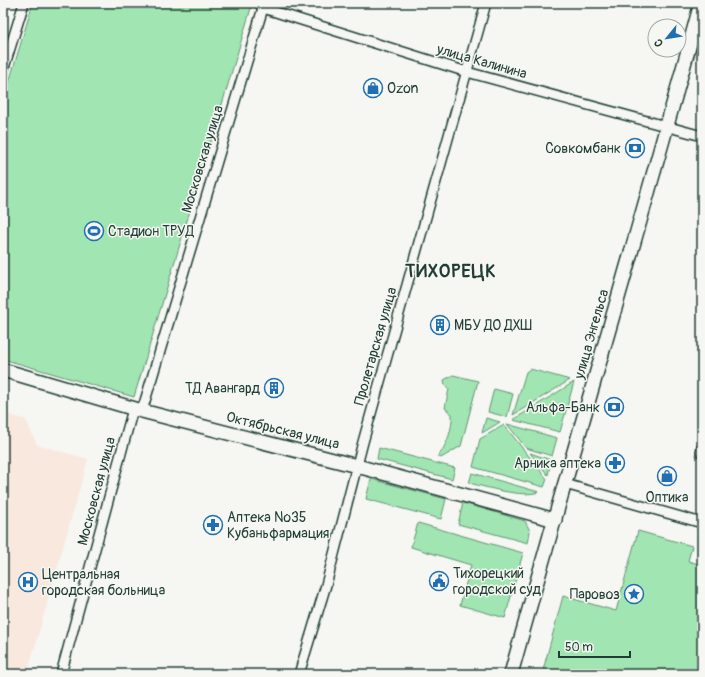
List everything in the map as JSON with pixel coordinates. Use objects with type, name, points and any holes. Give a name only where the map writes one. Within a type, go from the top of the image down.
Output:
[{"type":"main road","name":"улица Энгельса","points":[[511,674],[668,126],[701,3]]},
{"type":"main road","name":"Октябрьская улица","points":[[3,370],[137,410],[357,466],[555,520]]},
{"type":"street","points":[[3,71],[24,3]]},
{"type":"street","name":"Пролетарская улица","points":[[300,674],[326,585],[357,466],[486,3]]},
{"type":"street","name":"улица Калинина","points":[[261,5],[467,72],[702,136]]},
{"type":"street","name":"Московская улица","points":[[61,674],[137,410],[261,5]]},
{"type":"street","points":[[565,484],[702,523]]},
{"type":"shaded area","name":"Центральная городская больница","points":[[3,413],[26,420],[37,445],[88,459],[27,674],[3,674]]},
{"type":"green space","name":"Стадион ТРУД","points":[[33,3],[247,3],[251,8],[134,397],[3,359],[3,102]]},
{"type":"green space","points":[[530,369],[570,380],[513,415],[526,372]]},
{"type":"green space","points":[[453,375],[478,381],[461,446],[441,458],[438,456],[447,442],[452,419],[452,414],[445,408],[449,389],[445,385],[444,380]]},
{"type":"green space","points":[[574,382],[560,432],[513,420]]},
{"type":"green space","points":[[494,389],[513,394],[507,417],[488,412]]},
{"type":"green space","points":[[486,418],[500,422],[482,433]]},
{"type":"green space","points":[[507,424],[557,438],[552,456],[526,448]]},
{"type":"green space","points":[[504,425],[547,479],[544,487],[473,467],[480,439]]},
{"type":"green space","points":[[379,448],[455,468],[452,479],[377,459]]},
{"type":"green space","points":[[530,453],[551,460],[548,475]]},
{"type":"green space","points":[[472,473],[539,492],[532,494],[514,493],[469,483]]},
{"type":"green space","points":[[371,479],[446,499],[441,519],[366,499]]},
{"type":"green space","points":[[463,503],[525,521],[530,531],[528,543],[458,524]]},
{"type":"green space","points":[[418,523],[523,553],[505,618],[460,605],[471,565],[411,547]]},
{"type":"green space","points":[[638,531],[692,546],[688,561],[702,565],[702,674],[542,674],[563,596],[616,611]]},
{"type":"place","name":"Ozon","points":[[373,88]]},
{"type":"place","name":"Совкомбанк","points":[[635,148]]},
{"type":"place","name":"Стадион ТРУД","points":[[94,231]]},
{"type":"place","name":"МБУ ДО ДХШ","points":[[440,325]]},
{"type":"place","name":"ТД Авангард","points":[[274,388]]},
{"type":"place","name":"Альфа-Банк","points":[[614,407]]},
{"type":"place","name":"Арника аптека","points":[[615,463]]},
{"type":"place","name":"Оптика","points":[[667,476]]},
{"type":"place","name":"Аптека №35 Кубаньфармация","points":[[213,525]]},
{"type":"place","name":"Тихорецкий городской суд","points":[[439,581]]},
{"type":"place","name":"Центральная городская больница","points":[[28,582]]},
{"type":"place","name":"Паровоз","points":[[634,594]]},
{"type":"district","name":"ТИХОРЕЦК","points":[[451,271]]}]
